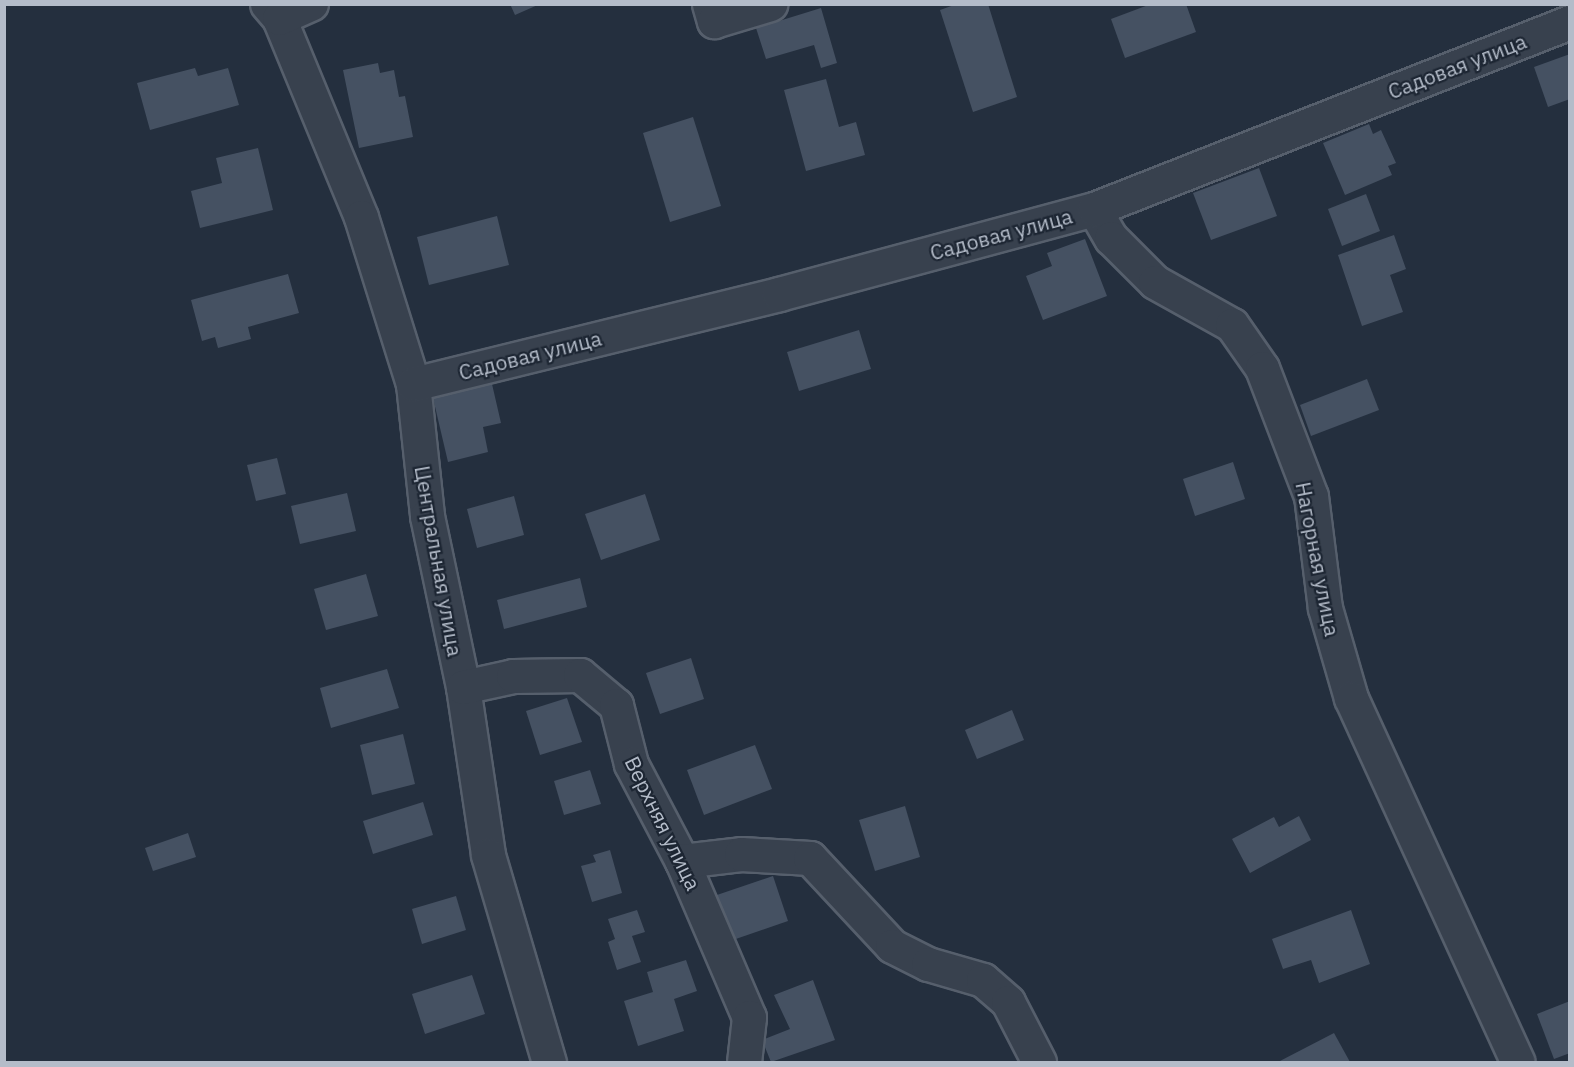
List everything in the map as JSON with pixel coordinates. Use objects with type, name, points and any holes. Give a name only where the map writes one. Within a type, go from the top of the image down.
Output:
[{"type":"street","points":[[273,11],[311,4]]},
{"type":"street","points":[[709,4],[714,21],[770,4]]},
{"type":"street","name":"Центральная улица","points":[[273,11],[361,217],[413,384],[427,516],[463,687],[488,855],[549,1062]]},
{"type":"street","name":"Садовая улица","points":[[413,384],[779,294],[1094,209],[1569,22]]},
{"type":"street","name":"Нагорная улица","points":[[1094,209],[1111,238],[1155,282],[1232,325],[1262,368],[1311,496],[1325,608],[1351,698],[1518,1062]]},
{"type":"street","name":"Верхняя улица","points":[[463,687],[513,676],[580,675],[616,705],[631,764],[682,861],[749,1017],[744,1062]]},
{"type":"street","points":[[682,861],[741,854],[810,858],[892,946],[928,964],[982,980],[1008,1002],[1039,1062]]},
{"type":"building","points":[[510,4],[540,4],[515,15]]},
{"type":"building","points":[[957,4],[988,4],[1017,97],[973,112],[940,10]]},
{"type":"building","points":[[1151,4],[1186,4],[1196,32],[1125,58],[1111,19]]},
{"type":"building","points":[[821,8],[837,63],[821,68],[814,45],[766,59],[756,28]]},
{"type":"building","points":[[1570,54],[1570,99],[1548,107],[1534,67]]},
{"type":"building","points":[[378,63],[380,73],[394,70],[399,97],[405,96],[413,137],[359,148],[343,70]]},
{"type":"building","points":[[195,68],[198,76],[228,68],[239,105],[150,130],[137,83]]},
{"type":"building","points":[[826,79],[839,127],[856,122],[865,155],[806,171],[784,90]]},
{"type":"building","points":[[693,117],[721,206],[670,222],[643,133]]},
{"type":"building","points":[[1369,124],[1373,134],[1381,130],[1396,163],[1388,166],[1392,175],[1345,195],[1323,143]]},
{"type":"building","points":[[258,148],[273,210],[200,228],[191,191],[222,183],[216,158]]},
{"type":"building","points":[[1259,168],[1277,216],[1211,240],[1193,193]]},
{"type":"building","points":[[1366,194],[1380,231],[1342,246],[1328,209]]},
{"type":"building","points":[[497,216],[509,265],[429,285],[417,237]]},
{"type":"building","points":[[1394,235],[1406,269],[1390,275],[1403,312],[1362,326],[1338,255]]},
{"type":"building","points":[[1085,239],[1107,296],[1043,320],[1026,276],[1052,266],[1047,253]]},
{"type":"building","points":[[288,274],[299,313],[248,327],[251,339],[218,348],[215,337],[202,341],[191,300]]},
{"type":"building","points":[[859,330],[871,369],[799,391],[787,352]]},
{"type":"building","points":[[1367,379],[1379,410],[1311,436],[1300,405]]},
{"type":"building","points":[[492,384],[501,423],[483,427],[488,452],[448,462],[433,398]]},
{"type":"building","points":[[277,458],[286,494],[256,501],[247,465]]},
{"type":"building","points":[[1233,462],[1245,499],[1195,516],[1183,479]]},
{"type":"building","points":[[347,493],[356,531],[300,544],[291,506]]},
{"type":"building","points":[[645,494],[660,540],[601,560],[585,514]]},
{"type":"building","points":[[514,496],[524,535],[477,548],[467,509]]},
{"type":"building","points":[[366,574],[378,616],[326,630],[314,589]]},
{"type":"building","points":[[580,578],[587,607],[504,629],[497,600]]},
{"type":"building","points":[[691,658],[704,699],[660,714],[646,673]]},
{"type":"building","points":[[387,669],[399,708],[331,728],[320,688]]},
{"type":"building","points":[[567,698],[582,742],[540,755],[526,711]]},
{"type":"building","points":[[1012,710],[1024,740],[977,759],[965,730]]},
{"type":"building","points":[[403,734],[415,784],[372,795],[360,745]]},
{"type":"building","points":[[755,745],[772,789],[704,815],[687,770]]},
{"type":"building","points":[[590,770],[601,804],[564,815],[554,781]]},
{"type":"building","points":[[423,802],[433,835],[373,854],[363,821]]},
{"type":"building","points":[[905,806],[920,857],[875,871],[859,820]]},
{"type":"building","points":[[1299,816],[1311,840],[1250,873],[1232,839],[1274,817],[1279,827]]},
{"type":"building","points":[[188,833],[196,857],[153,871],[145,848]]},
{"type":"building","points":[[610,850],[622,893],[592,902],[581,866],[596,862],[593,855]]},
{"type":"building","points":[[773,876],[788,921],[730,941],[714,896]]},
{"type":"building","points":[[456,896],[466,930],[422,944],[412,909]]},
{"type":"building","points":[[637,910],[645,932],[632,936],[641,962],[617,970],[608,942],[615,939],[608,919]]},
{"type":"building","points":[[1351,910],[1370,964],[1319,983],[1311,960],[1283,969],[1272,939]]},
{"type":"building","points":[[686,960],[697,991],[674,999],[684,1031],[638,1046],[624,1001],[653,992],[647,972]]},
{"type":"building","points":[[472,975],[485,1014],[425,1034],[412,994]]},
{"type":"building","points":[[813,980],[835,1040],[771,1062],[762,1040],[790,1029],[774,995]]},
{"type":"building","points":[[1570,1001],[1570,1053],[1554,1059],[1537,1014]]},
{"type":"building","points":[[1334,1033],[1350,1062],[1278,1062]]}]
